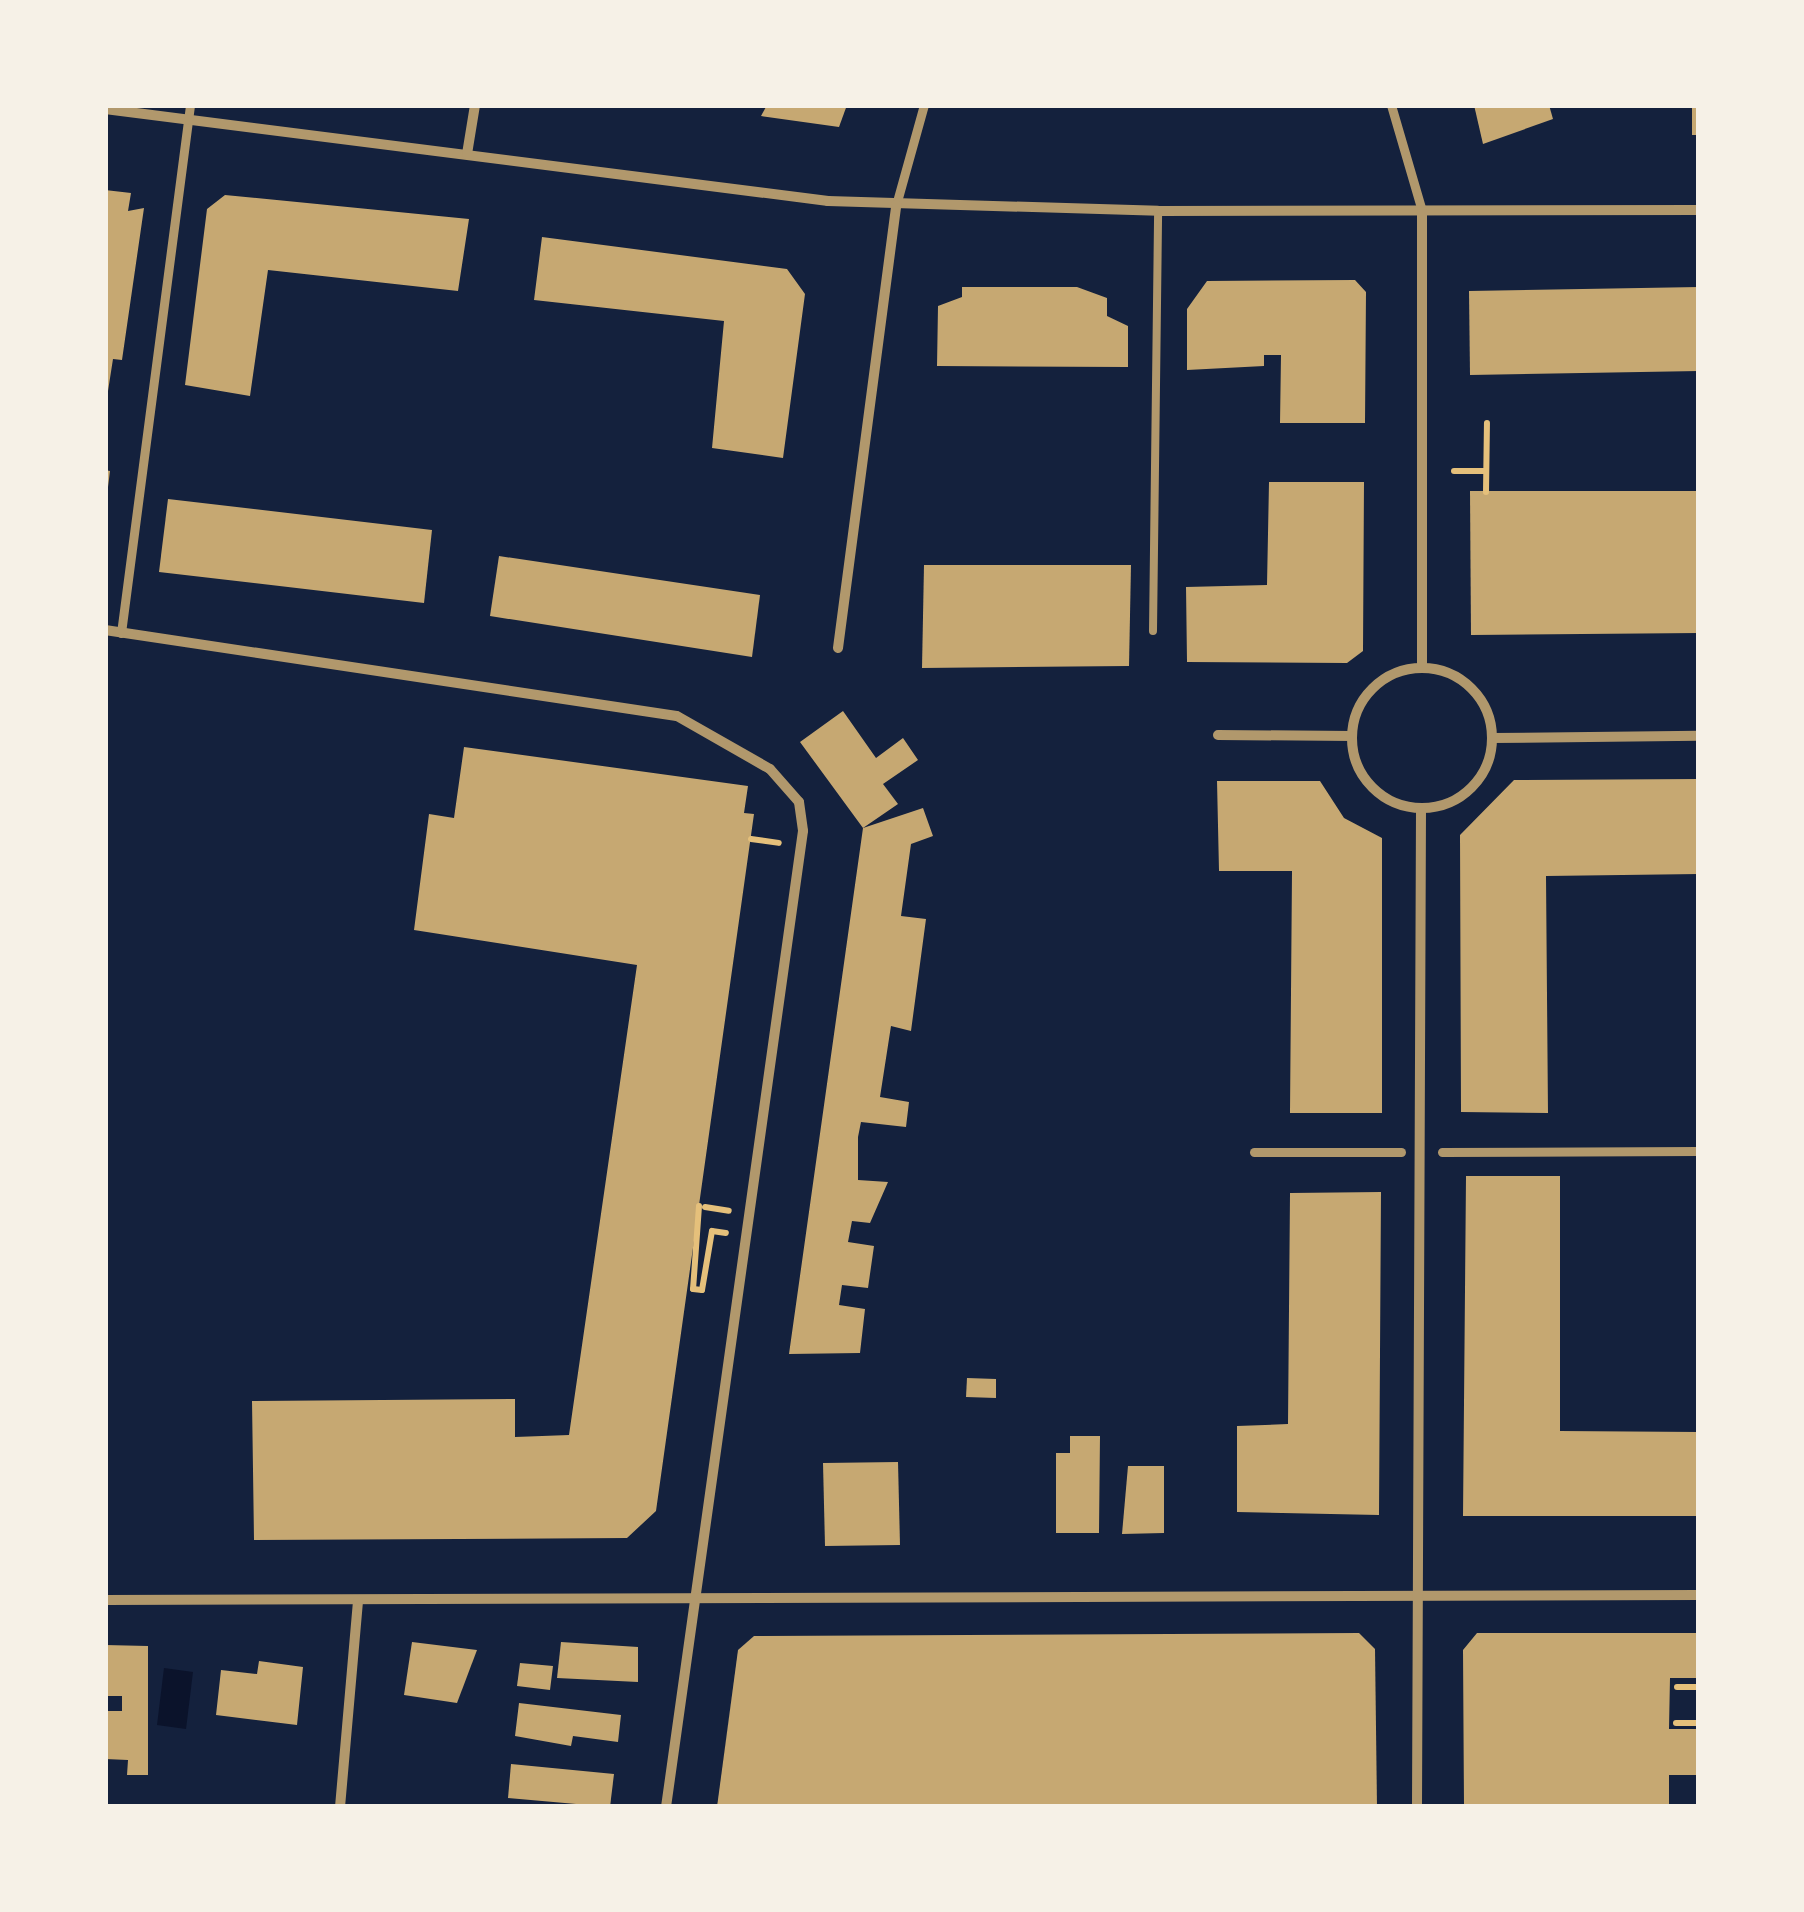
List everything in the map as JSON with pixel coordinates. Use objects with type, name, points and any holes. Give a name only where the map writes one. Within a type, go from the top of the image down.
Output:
[{"type":"street","points":[[121,633],[190,105]]},
{"type":"street","points":[[468,154],[476,105]]},
{"type":"street","points":[[838,648],[896,205],[924,105]]},
{"type":"street","points":[[1391,105],[1422,211],[1422,668]]},
{"type":"street","points":[[105,108],[896,205],[1158,212],[1699,210]]},
{"type":"street","points":[[105,630],[677,716],[770,769],[804,813],[701,1602],[666,1807]]},
{"type":"street","points":[[1422,668],[1479,697],[1492,738],[1478,779],[1422,809],[1364,778],[1352,736],[1382,680],[1422,668]]},
{"type":"street","points":[[1218,735],[1352,736]]},
{"type":"street","points":[[1492,738],[1699,736]]},
{"type":"street","points":[[1417,1807],[1422,809]]},
{"type":"street","points":[[1442,1152],[1699,1151]]},
{"type":"street","points":[[1254,1152],[1401,1152]]},
{"type":"street","points":[[105,1600],[701,1602],[1699,1595]]},
{"type":"street","points":[[340,1807],[358,1601]]},
{"type":"lane","points":[[1153,631],[1158,212]]},
{"type":"path","points":[[1486,492],[1487,423]]},
{"type":"path","points":[[1454,471],[1486,471]]},
{"type":"path","points":[[751,839],[772,842]]},
{"type":"path","points":[[726,1210],[702,1207],[693,1289],[702,1290],[712,1231],[727,1233]]},
{"type":"path","points":[[1677,1687],[1699,1687]]},
{"type":"path","points":[[1676,1723],[1699,1723]]},
{"type":"water","points":[[164,1668],[193,1672],[186,1729],[157,1725]]},
{"type":"building","points":[[767,105],[847,105],[839,127],[761,116]]},
{"type":"building","points":[[1474,105],[1549,105],[1553,119],[1483,144]]},
{"type":"building","points":[[1692,105],[1699,105],[1699,135],[1692,135]]},
{"type":"building","points":[[105,190],[131,193],[128,211],[144,208],[122,360],[113,359],[108,391]]},
{"type":"building","points":[[225,195],[469,219],[458,291],[268,270],[250,396],[185,385],[207,209]]},
{"type":"building","points":[[542,237],[787,269],[805,294],[783,458],[712,448],[724,321],[534,300]]},
{"type":"building","points":[[1355,280],[1366,292],[1365,423],[1280,423],[1281,355],[1264,355],[1264,366],[1187,370],[1187,309],[1207,281]]},
{"type":"building","points":[[962,287],[1077,287],[1107,298],[1107,316],[1128,326],[1128,367],[937,366],[938,306],[962,297]]},
{"type":"building","points":[[1699,287],[1699,371],[1470,375],[1469,291]]},
{"type":"building","points":[[105,470],[110,471],[107,495],[105,495]]},
{"type":"building","points":[[1269,482],[1364,482],[1363,651],[1347,663],[1187,662],[1186,587],[1267,585]]},
{"type":"building","points":[[1470,491],[1699,491],[1699,633],[1471,635]]},
{"type":"building","points":[[168,499],[432,530],[424,603],[159,572]]},
{"type":"building","points":[[499,556],[760,595],[752,657],[490,616]]},
{"type":"building","points":[[924,565],[1131,565],[1129,666],[922,668]]},
{"type":"building","points":[[843,711],[876,758],[903,738],[918,760],[883,784],[898,804],[863,828],[800,742]]},
{"type":"building","points":[[464,747],[748,786],[744,813],[754,814],[656,1511],[627,1538],[254,1540],[252,1401],[515,1399],[515,1437],[569,1435],[637,965],[414,930],[429,814],[454,818]]},
{"type":"building","points":[[1699,779],[1699,874],[1546,876],[1548,1113],[1461,1112],[1460,835],[1514,780]]},
{"type":"building","points":[[1217,781],[1320,781],[1344,818],[1382,838],[1382,1113],[1290,1113],[1292,871],[1219,871]]},
{"type":"building","points":[[923,808],[933,836],[911,844],[901,916],[926,919],[911,1031],[891,1026],[880,1097],[909,1102],[906,1127],[861,1122],[858,1137],[858,1180],[888,1182],[870,1223],[852,1221],[848,1242],[874,1246],[868,1288],[842,1285],[839,1305],[865,1309],[860,1353],[789,1354],[863,828]]},
{"type":"building","points":[[1466,1176],[1560,1176],[1560,1431],[1699,1432],[1699,1516],[1463,1516]]},
{"type":"building","points":[[1381,1192],[1379,1515],[1237,1512],[1237,1426],[1288,1424],[1290,1193]]},
{"type":"building","points":[[967,1378],[996,1379],[996,1398],[966,1397]]},
{"type":"building","points":[[1070,1436],[1100,1436],[1099,1533],[1056,1533],[1056,1453],[1070,1453]]},
{"type":"building","points":[[898,1462],[900,1545],[825,1546],[823,1463]]},
{"type":"building","points":[[1128,1466],[1164,1466],[1164,1533],[1122,1534]]},
{"type":"building","points":[[1359,1633],[1375,1649],[1377,1807],[717,1807],[738,1650],[754,1636]]},
{"type":"building","points":[[1477,1633],[1699,1633],[1699,1678],[1670,1678],[1669,1729],[1699,1729],[1699,1775],[1669,1775],[1669,1807],[1464,1807],[1463,1650]]},
{"type":"building","points":[[412,1642],[477,1650],[457,1703],[404,1695]]},
{"type":"building","points":[[561,1642],[638,1647],[638,1682],[557,1678]]},
{"type":"building","points":[[105,1645],[148,1646],[148,1775],[127,1775],[128,1760],[105,1759],[105,1711],[122,1711],[122,1696],[105,1696]]},
{"type":"building","points":[[259,1661],[303,1667],[297,1725],[216,1715],[221,1670],[257,1674]]},
{"type":"building","points":[[520,1663],[553,1666],[550,1690],[517,1686]]},
{"type":"building","points":[[519,1703],[621,1715],[618,1742],[573,1736],[571,1746],[515,1736]]},
{"type":"building","points":[[511,1764],[614,1774],[610,1807],[508,1798]]}]
